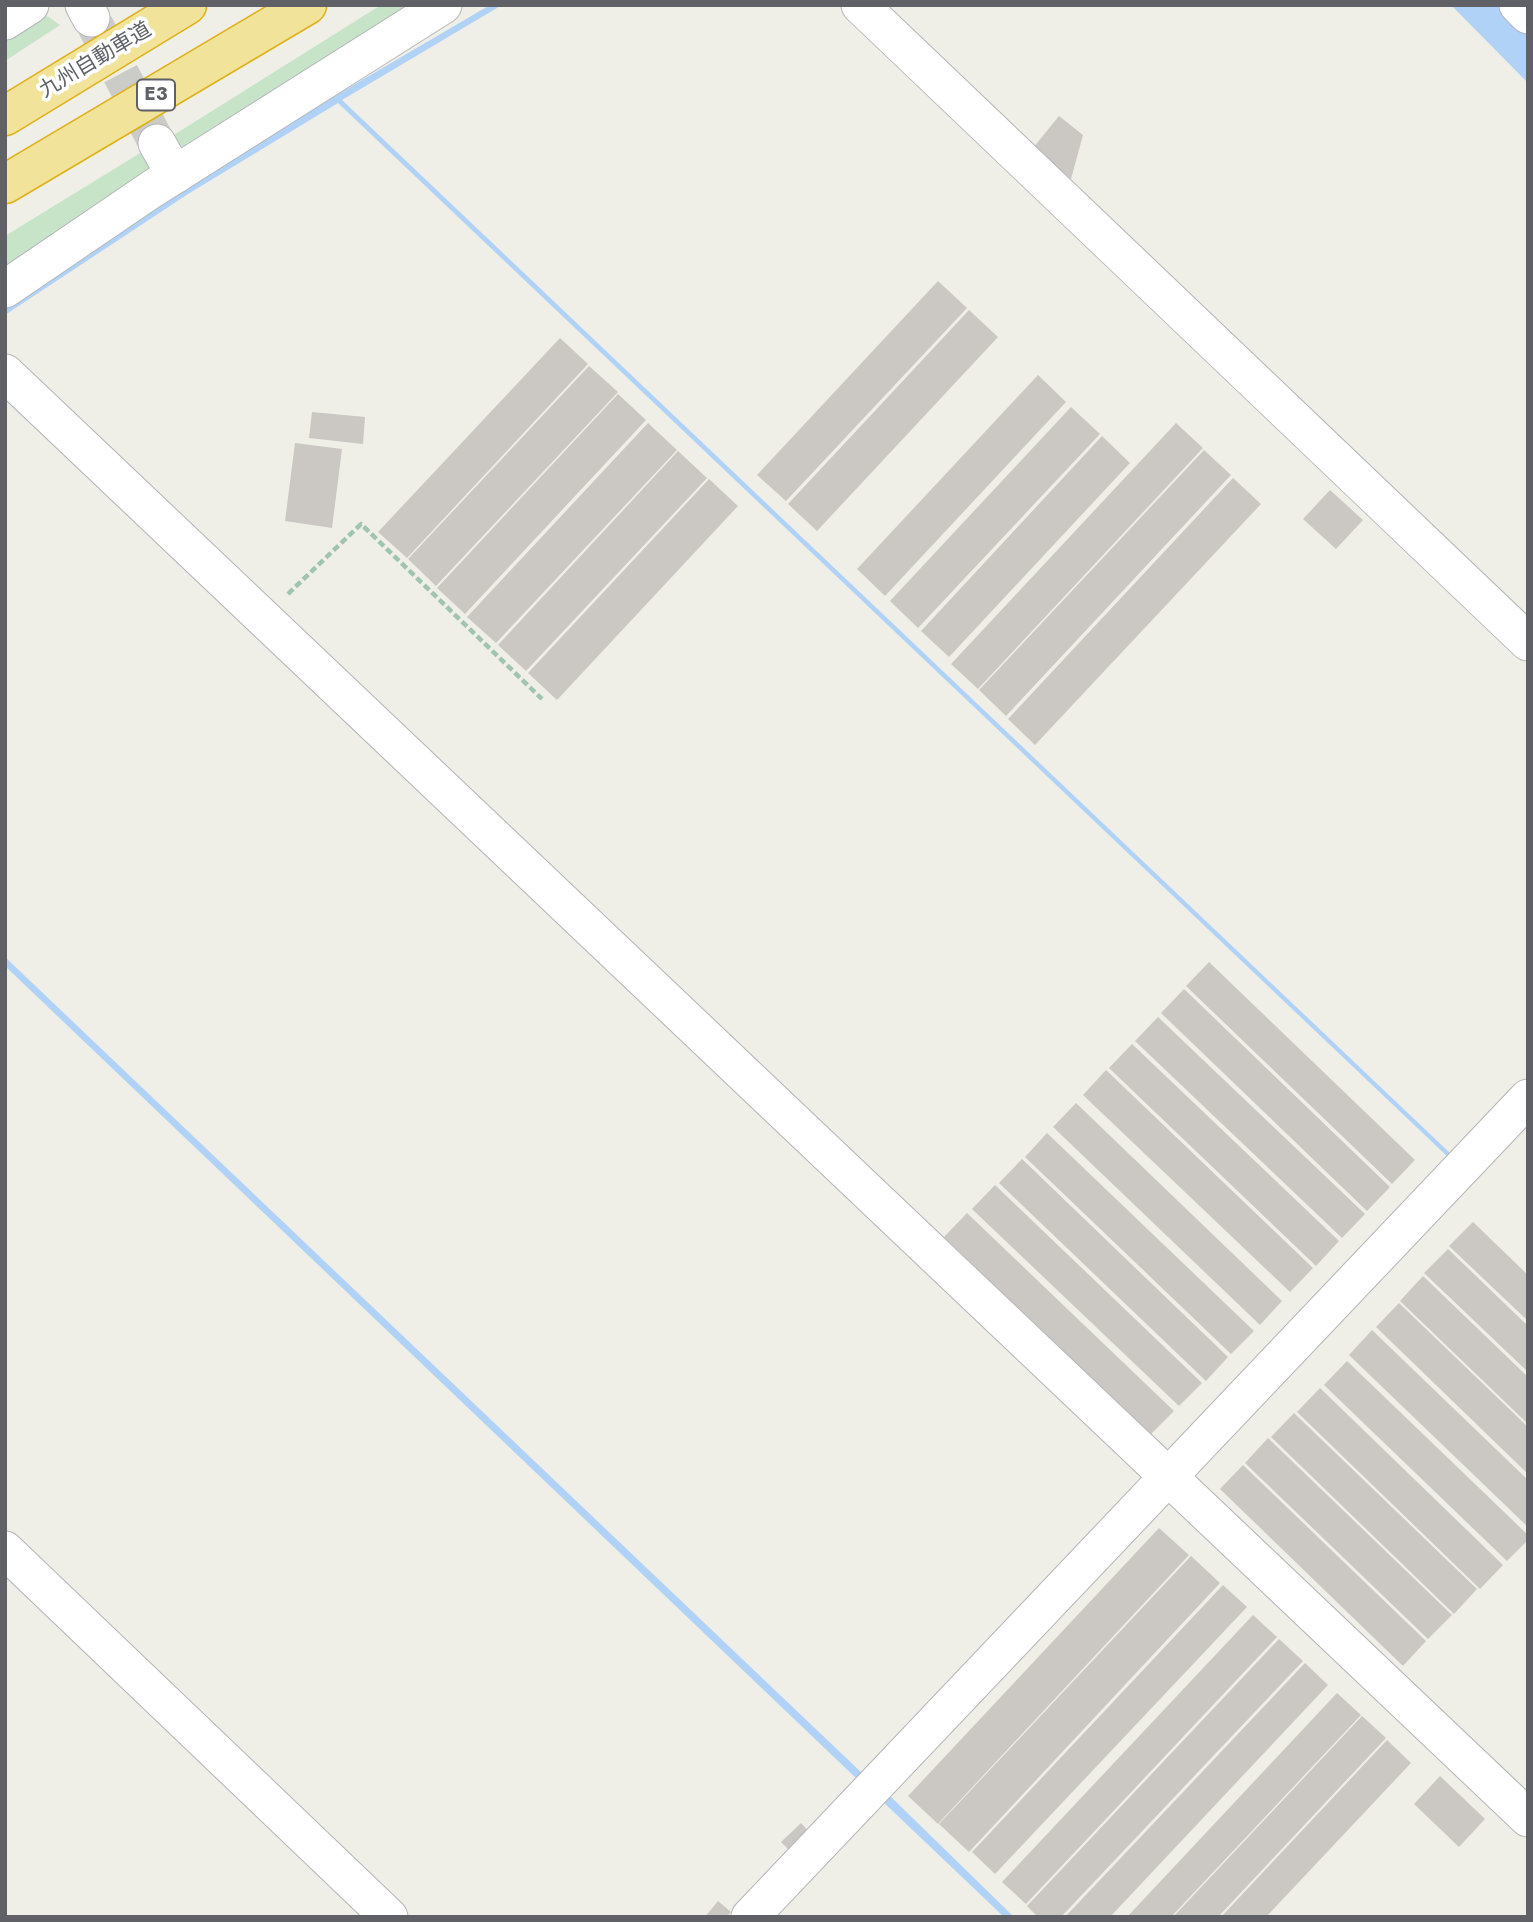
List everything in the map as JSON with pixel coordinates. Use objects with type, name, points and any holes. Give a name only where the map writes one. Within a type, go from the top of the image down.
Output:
[{"type":"highway","name":"九州自動車道","points":[[5,116],[187,5]]},
{"type":"highway","name":"E3","points":[[5,184],[307,5]]},
{"type":"street","points":[[5,21],[30,5]]},
{"type":"street","points":[[5,289],[175,175],[443,5]]},
{"type":"street","points":[[860,5],[1528,642]]},
{"type":"street","points":[[1518,5],[1528,15]]},
{"type":"street","points":[[157,143],[175,175]]},
{"type":"street","points":[[5,373],[1528,1818]]},
{"type":"street","points":[[750,1917],[1528,1098]]},
{"type":"street","points":[[5,1550],[389,1917]]},
{"type":"path","points":[[264,618],[360,524],[542,699]]},
{"type":"green space","points":[[381,5],[429,5],[199,148],[178,146],[169,138]]},
{"type":"green space","points":[[40,11],[60,25],[5,61],[5,27]]},
{"type":"green space","points":[[145,150],[154,173],[5,267],[5,236]]},
{"type":"water","points":[[490,5],[502,5],[342,100],[1451,1154],[1448,1157],[338,103],[188,194],[5,315],[5,306],[183,185]]},
{"type":"water","points":[[1451,5],[1500,5],[1528,33],[1528,83]]},
{"type":"water","points":[[5,957],[863,1774],[858,1780],[5,966]]},
{"type":"water","points":[[886,1792],[1014,1917],[1004,1917],[879,1798]]},
{"type":"building","points":[[1059,116],[1083,135],[1071,179],[1033,148]]},
{"type":"building","points":[[938,281],[967,308],[786,501],[757,475]]},
{"type":"building","points":[[969,310],[998,337],[817,531],[788,504]]},
{"type":"building","points":[[560,338],[588,364],[407,558],[378,532]]},
{"type":"building","points":[[589,366],[618,392],[436,586],[408,559]]},
{"type":"building","points":[[1038,375],[1066,402],[885,596],[857,569]]},
{"type":"building","points":[[618,394],[646,420],[465,614],[437,588]]},
{"type":"building","points":[[1071,407],[1100,434],[918,628],[890,601]]},
{"type":"building","points":[[312,412],[365,417],[363,444],[309,438]]},
{"type":"building","points":[[648,423],[677,450],[496,643],[467,617]]},
{"type":"building","points":[[1176,423],[1203,448],[978,689],[951,664]]},
{"type":"building","points":[[1102,436],[1130,463],[949,657],[921,631]]},
{"type":"building","points":[[295,443],[342,449],[332,528],[285,521]]},
{"type":"building","points":[[1204,450],[1231,475],[1006,716],[979,690]]},
{"type":"building","points":[[678,451],[707,478],[526,671],[498,645]]},
{"type":"building","points":[[1233,478],[1261,504],[1035,745],[1008,719]]},
{"type":"building","points":[[709,479],[738,506],[557,700],[528,673]]},
{"type":"building","points":[[1330,490],[1363,520],[1336,549],[1303,519]]},
{"type":"building","points":[[1209,962],[1415,1160],[1392,1184],[1186,986]]},
{"type":"building","points":[[1184,989],[1390,1187],[1367,1211],[1161,1013]]},
{"type":"building","points":[[1158,1017],[1365,1214],[1342,1238],[1135,1041]]},
{"type":"building","points":[[1132,1044],[1339,1241],[1316,1266],[1109,1068]]},
{"type":"building","points":[[1106,1070],[1313,1268],[1290,1292],[1083,1095]]},
{"type":"building","points":[[1076,1103],[1282,1301],[1260,1325],[1053,1127]]},
{"type":"building","points":[[1047,1133],[1254,1331],[1231,1354],[1025,1157]]},
{"type":"building","points":[[1022,1159],[1228,1357],[1206,1381],[999,1183]]},
{"type":"building","points":[[995,1185],[1202,1383],[1179,1406],[972,1209]]},
{"type":"building","points":[[967,1213],[1174,1411],[1151,1434],[944,1237]]},
{"type":"building","points":[[1473,1222],[1528,1275],[1528,1321],[1449,1246]]},
{"type":"building","points":[[1448,1249],[1528,1326],[1528,1372],[1424,1273]]},
{"type":"building","points":[[1423,1276],[1528,1377],[1528,1424],[1400,1301]]},
{"type":"building","points":[[1399,1303],[1528,1427],[1528,1474],[1376,1327]]},
{"type":"building","points":[[1372,1330],[1528,1480],[1528,1527],[1349,1355]]},
{"type":"building","points":[[1347,1361],[1528,1535],[1528,1540],[1507,1561],[1324,1385]]},
{"type":"building","points":[[1320,1388],[1503,1565],[1480,1589],[1297,1412]]},
{"type":"building","points":[[1294,1413],[1477,1589],[1454,1614],[1271,1437]]},
{"type":"building","points":[[1268,1438],[1452,1615],[1428,1639],[1245,1463]]},
{"type":"building","points":[[1243,1465],[1426,1641],[1403,1666],[1220,1489]]},
{"type":"building","points":[[1159,1528],[1189,1555],[938,1824],[908,1796]]},
{"type":"building","points":[[1191,1556],[1220,1583],[969,1852],[939,1824]]},
{"type":"building","points":[[1223,1585],[1247,1607],[995,1874],[972,1852]]},
{"type":"building","points":[[1253,1615],[1277,1637],[1026,1904],[1002,1882]]},
{"type":"building","points":[[1279,1639],[1303,1661],[1061,1917],[1038,1917],[1027,1906]]},
{"type":"building","points":[[1305,1663],[1328,1685],[1110,1917],[1065,1917]]},
{"type":"building","points":[[1337,1693],[1361,1715],[1171,1917],[1127,1917]]},
{"type":"building","points":[[1362,1716],[1386,1738],[1218,1917],[1173,1917]]},
{"type":"building","points":[[1387,1740],[1411,1763],[1266,1917],[1221,1917]]},
{"type":"building","points":[[1440,1776],[1485,1819],[1459,1847],[1414,1804]]},
{"type":"building","points":[[801,1823],[809,1832],[790,1851],[781,1842]]},
{"type":"building","points":[[718,1901],[731,1912],[726,1917],[705,1917]]},
{"type":"tunnel","points":[[95,25],[157,143]]}]
